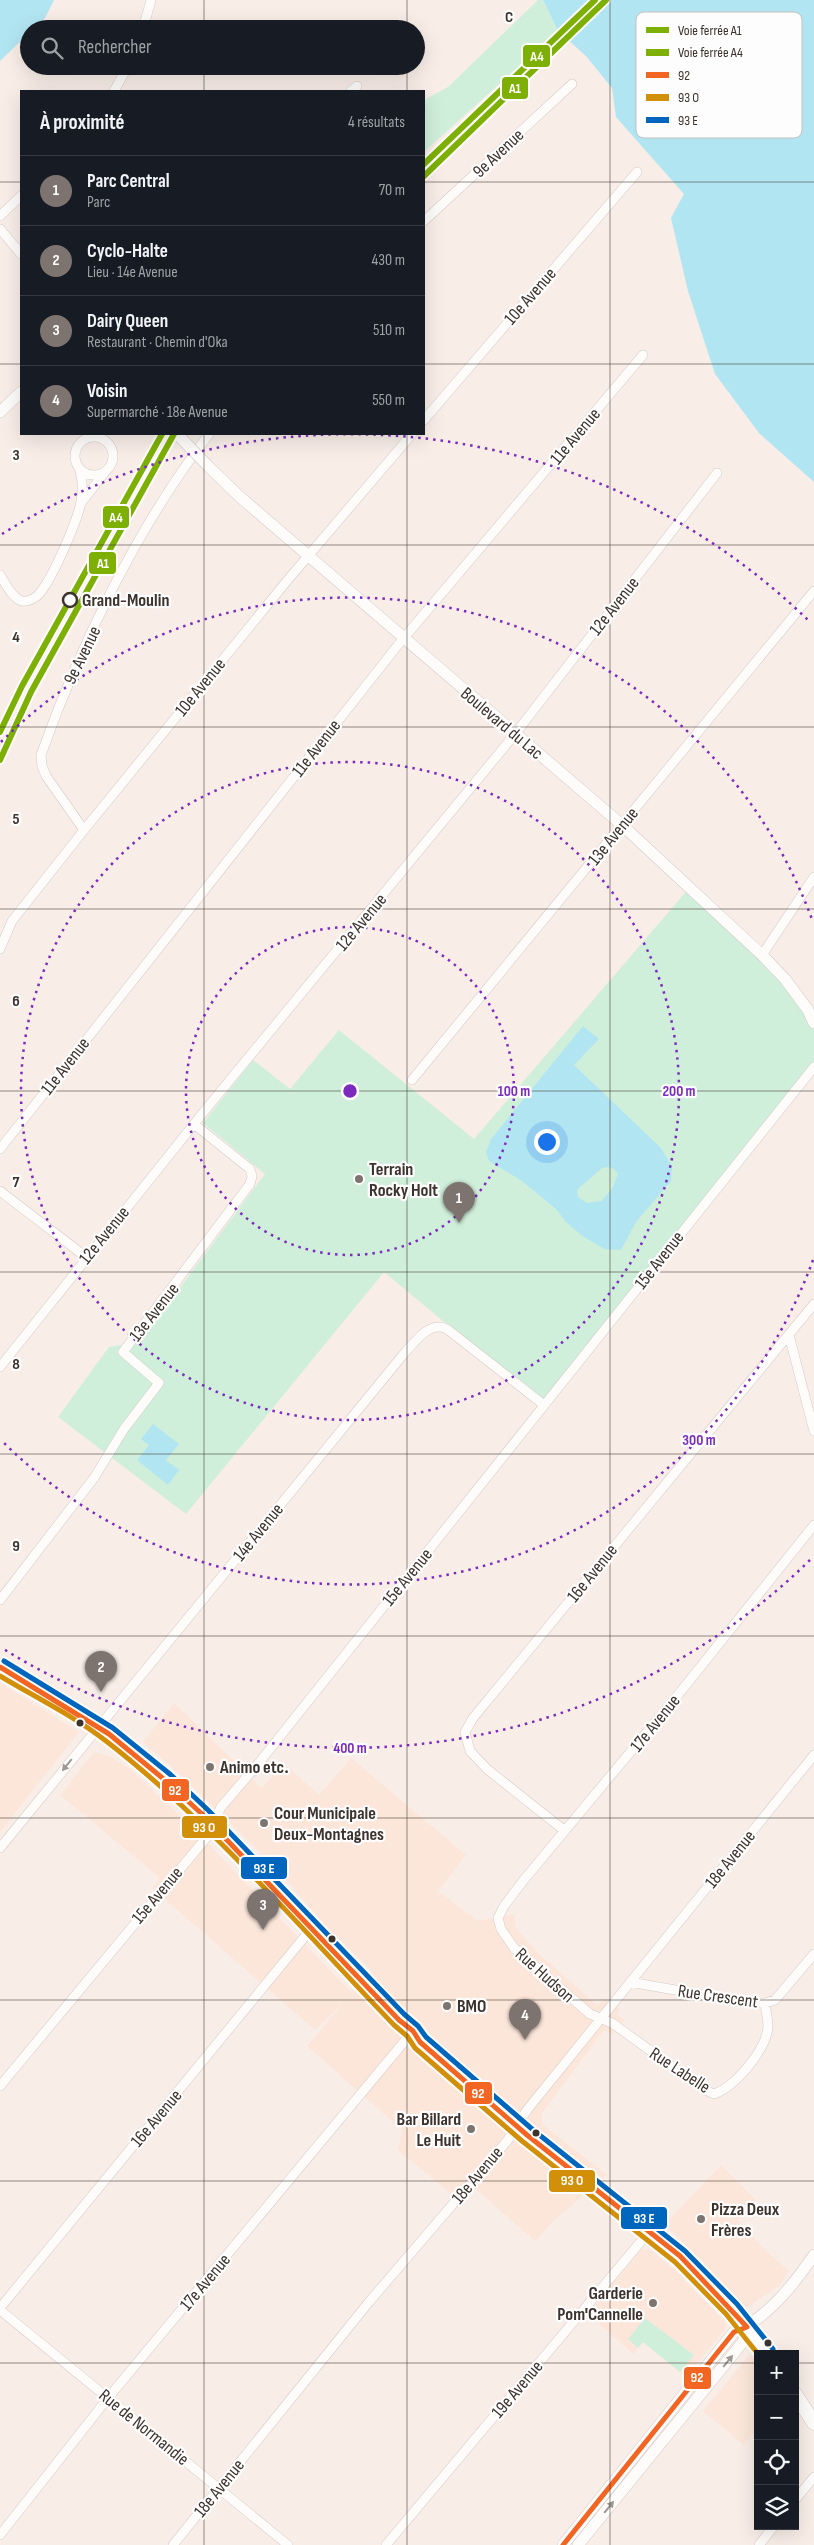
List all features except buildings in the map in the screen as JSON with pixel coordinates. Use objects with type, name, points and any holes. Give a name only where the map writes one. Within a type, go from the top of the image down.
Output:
[{"type":"main road","points":[[0,1667],[99,1727],[149,1766],[212,1825],[311,1929],[413,2031],[420,2042],[516,2125],[648,2233],[680,2256],[747,2327],[764,2350]]},
{"type":"main road","points":[[796,2395],[814,2423]]},
{"type":"street","points":[[145,20],[151,0]]},
{"type":"street","points":[[115,90],[123,75]]},
{"type":"street","name":"9e Avenue","points":[[425,220],[572,84]]},
{"type":"street","name":"10e Avenue","points":[[425,419],[637,172]]},
{"type":"street","points":[[0,216],[20,197]]},
{"type":"street","points":[[0,229],[20,253]]},
{"type":"street","name":"11e Avenue","points":[[0,1149],[403,638],[643,355]]},
{"type":"street","points":[[0,412],[20,393]]},
{"type":"street","name":"Boulevard du Lac","points":[[178,435],[240,497],[622,825],[762,955],[785,979],[814,1023]]},
{"type":"street","name":"9e Avenue","points":[[84,830],[46,776],[42,766],[41,754],[73,671],[131,555],[170,485],[208,435]]},
{"type":"street","name":"10e Avenue","points":[[0,949],[12,921],[84,830],[308,554],[411,435]]},
{"type":"street","points":[[0,575],[14,596],[21,601],[30,600],[44,586],[61,553],[81,504],[111,464],[112,452],[106,441],[95,437],[83,440],[76,450],[76,462],[83,480],[81,504]]},
{"type":"street","points":[[79,468],[84,472],[96,475],[107,470]]},
{"type":"street","name":"12e Avenue","points":[[0,1367],[194,1124],[515,734],[717,474]]},
{"type":"street","name":"13e Avenue","points":[[412,1080],[814,591]]},
{"type":"street","points":[[762,955],[814,877]]},
{"type":"street","name":"15e Avenue","points":[[0,2086],[206,1838],[221,1807],[258,1764],[814,1067]]},
{"type":"street","name":"13e Avenue","points":[[0,1600],[94,1478],[124,1429],[159,1383],[123,1352],[250,1184],[252,1176],[250,1169],[194,1124]]},
{"type":"street","points":[[0,1191],[86,1257]]},
{"type":"street","name":"16e Avenue","points":[[565,1831],[487,1770],[470,1751],[465,1732],[479,1710],[814,1304]]},
{"type":"street","name":"14e Avenue","points":[[0,1848],[402,1356],[425,1332],[439,1326],[451,1331],[544,1405]]},
{"type":"street","points":[[789,1335],[814,1431]]},
{"type":"street","name":"17e Avenue","points":[[498,1921],[504,1906],[814,1525]]},
{"type":"street","name":"18e Avenue","points":[[173,2545],[369,2302],[507,2141],[516,2125],[814,1755]]},
{"type":"street","name":"Rue Hudson","points":[[498,1921],[514,1948],[590,2014],[602,2019]]},
{"type":"street","name":"16e Avenue","points":[[0,2309],[311,1929]]},
{"type":"street","name":"Rue Crescent","points":[[630,1982],[748,2003],[766,2004],[775,2000],[814,1954]]},
{"type":"street","name":"Rue Labelle","points":[[602,2019],[612,2023],[705,2090],[714,2094],[733,2084],[763,2046],[768,2027],[766,2004]]},
{"type":"street","name":"17e Avenue","points":[[0,2535],[108,2398],[413,2031]]},
{"type":"street","name":"19e Avenue","points":[[386,2545],[648,2233]]},
{"type":"street","points":[[563,2545],[734,2332],[747,2327],[788,2289],[814,2255]]},
{"type":"street","name":"Rue de Normandie","points":[[0,2309],[288,2545]]},
{"type":"street","points":[[578,2545],[743,2342],[747,2327]]},
{"type":"street","points":[[799,2495],[814,2477]]},
{"type":"street","points":[[758,2545],[771,2530]]},
{"type":"shaded area","points":[[0,1683],[79,1732],[0,1832]]},
{"type":"shaded area","points":[[174,1703],[262,1788],[284,1763],[319,1795],[351,1758],[466,1855],[438,1891],[478,1921],[514,1914],[516,1928],[538,1953],[597,2005],[606,1999],[620,2010],[616,2015],[625,2020],[613,2034],[604,2030],[542,2113],[542,2124],[607,2175],[551,2223],[535,2241],[475,2188],[462,2203],[398,2150],[402,2130],[307,2046],[346,2000],[315,2030],[152,1888],[160,1878],[60,1795],[94,1752],[112,1757],[132,1771],[192,1827],[352,1993],[372,1971],[328,1928],[273,1865],[182,1776],[143,1742]]},
{"type":"shaded area","points":[[721,2165],[756,2200],[738,2220],[763,2248],[789,2271],[780,2285],[746,2308],[665,2224]]},
{"type":"shaded area","name":"Garderie Pom'Cannelle","points":[[649,2249],[675,2270],[726,2323],[725,2329],[686,2377],[643,2342],[633,2354],[588,2314],[641,2250]]},
{"type":"shaded area","points":[[750,2354],[754,2360],[754,2432],[744,2445],[703,2411]]},
{"type":"green space","points":[[538,0],[543,0],[558,31],[425,151],[425,99],[448,87]]},
{"type":"green space","points":[[690,887],[785,979],[814,1021],[814,1065],[544,1405],[384,1272],[186,1514],[58,1417],[109,1347],[139,1342],[265,1174],[203,1123],[253,1060],[290,1089],[339,1030],[474,1139]]},
{"type":"green space","points":[[645,2318],[694,2355],[680,2372],[643,2342],[638,2348],[628,2339]]},
{"type":"water","points":[[0,0],[54,0],[43,20],[20,20],[20,42],[0,61]]},
{"type":"water","points":[[543,0],[814,0],[814,482],[759,433],[715,374],[688,291],[671,218],[684,194],[616,117],[612,88],[586,56],[558,31]]},
{"type":"water","points":[[583,1026],[599,1039],[574,1065],[661,1148],[672,1167],[671,1181],[636,1222],[621,1250],[604,1249],[581,1235],[566,1222],[556,1209],[522,1181],[489,1161],[486,1152],[491,1139]],"holes":[[[602,1168],[614,1169],[618,1174],[612,1189],[601,1201],[587,1203],[578,1197],[577,1190]]]},
{"type":"water","points":[[153,1424],[179,1444],[166,1460],[179,1470],[168,1485],[137,1460],[149,1445],[141,1439]]},
{"type":"rail line","name":"A4","points":[[425,163],[595,0]]},
{"type":"rail line","name":"A1","points":[[425,175],[606,0]]},
{"type":"rail line","name":"A4","points":[[0,732],[22,686],[161,435]]},
{"type":"rail line","name":"A1","points":[[0,760],[31,692],[173,435]]},
{"type":"transit line","points":[[4,1661],[113,1728],[171,1775],[208,1810],[404,2014],[418,2026],[426,2037],[532,2129],[685,2251],[737,2304],[773,2349]]},
{"type":"transit line","name":"92","points":[[0,1667],[109,1734],[166,1781],[203,1815],[399,2020],[413,2031],[420,2042],[527,2135],[680,2256],[747,2327],[734,2332],[563,2545]]},
{"type":"transit line","points":[[0,1676],[94,1732],[182,1806],[255,1878],[394,2025],[407,2036],[415,2048],[522,2141],[675,2262],[726,2314],[755,2350]]},
{"type":"place","name":"Grand-Moulin","points":[[70,600]]},
{"type":"place","name":"Terrain Rocky Holt","points":[[359,1179]]},
{"type":"place","name":"Parc Central","points":[[459,1223]]},
{"type":"place","name":"Cyclo-Halte","points":[[101,1692]]},
{"type":"place","name":"Animo etc.","points":[[210,1767]]},
{"type":"place","name":"Cour Municipale Deux-Montagnes","points":[[264,1823]]},
{"type":"place","name":"Dairy Queen","points":[[263,1930]]},
{"type":"place","name":"BMO","points":[[447,2006]]},
{"type":"place","name":"Voisin","points":[[525,2040]]},
{"type":"place","name":"Bar Billard Le Huit","points":[[471,2129]]},
{"type":"place","name":"Pizza Deux Frères","points":[[701,2219]]},
{"type":"place","name":"Garderie Pom'Cannelle","points":[[653,2303]]}]
